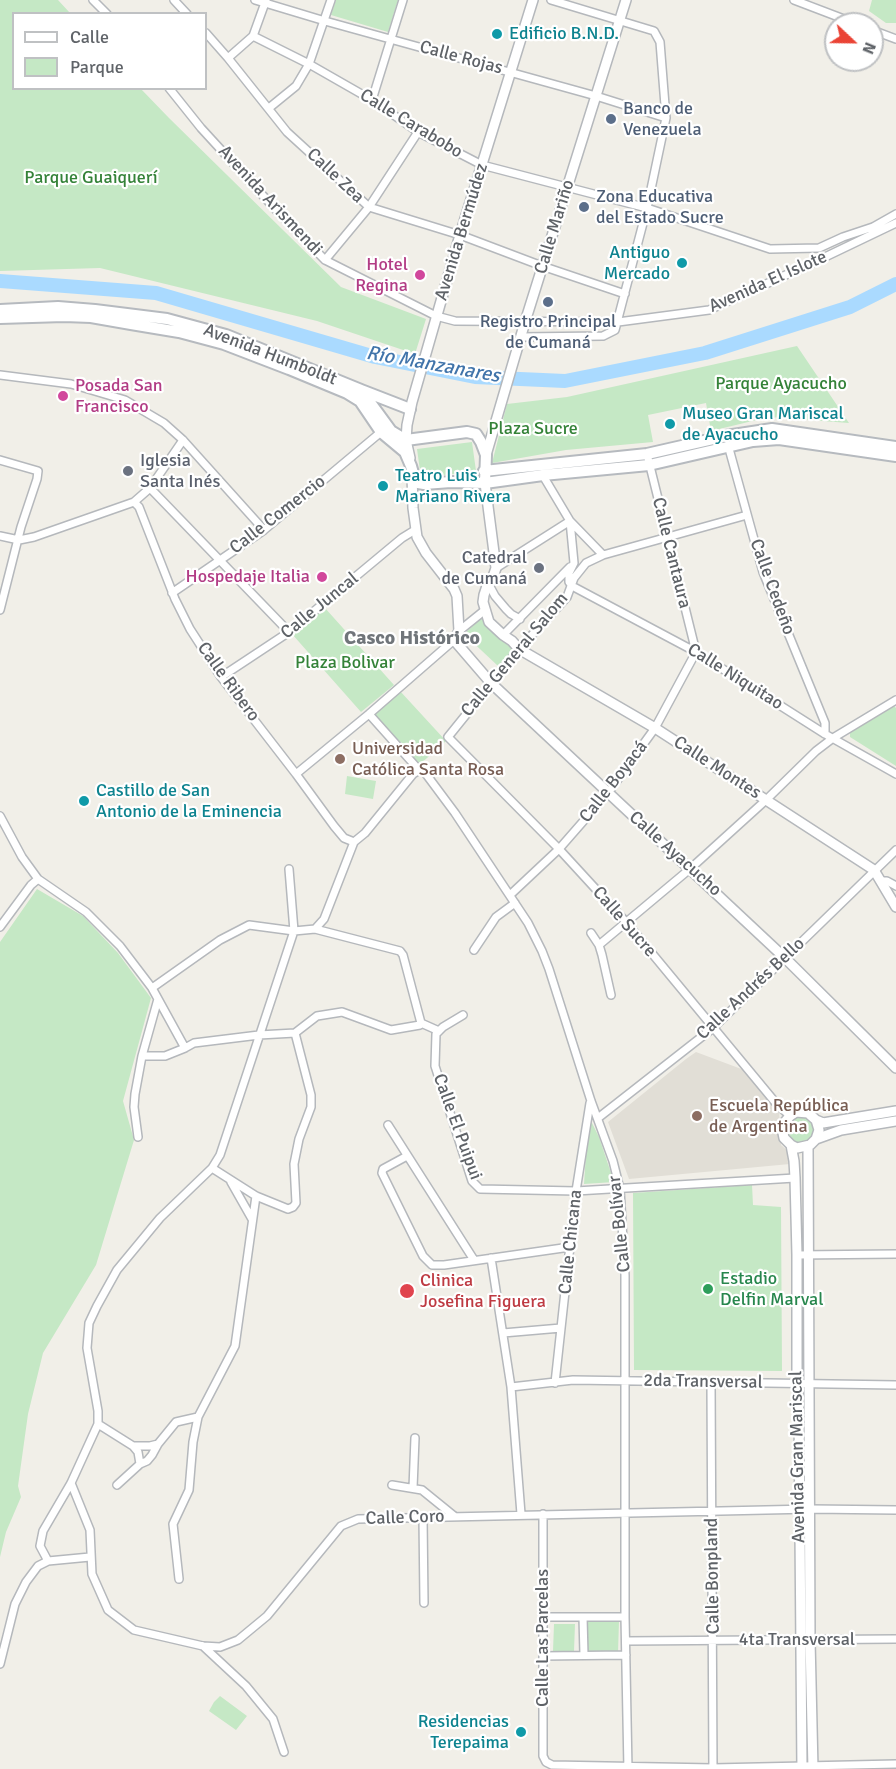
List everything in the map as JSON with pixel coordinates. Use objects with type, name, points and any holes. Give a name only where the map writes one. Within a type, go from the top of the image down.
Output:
[{"type":"main road","name":"Avenida Humboldt","points":[[0,310],[58,307],[167,319],[226,335],[362,390],[411,405]]},
{"type":"main road","name":"Avenida Humboldt","points":[[0,318],[91,317],[179,332],[224,344],[347,393],[360,401],[381,432],[405,452],[418,483],[648,459],[727,442],[772,429],[896,456]]},
{"type":"main road","points":[[362,390],[391,431],[406,440],[467,432],[476,434],[486,455],[485,477]]},
{"type":"main road","name":"Avenida Humboldt","points":[[828,441],[896,447]]},
{"type":"street","points":[[93,0],[105,12]]},
{"type":"street","points":[[174,0],[185,12]]},
{"type":"street","name":"Calle Rojas","points":[[255,0],[266,1],[325,21],[596,96],[666,118]]},
{"type":"street","points":[[268,108],[296,86],[309,64],[331,0]]},
{"type":"street","points":[[372,100],[403,0]]},
{"type":"street","name":"Avenida Bermúdez","points":[[415,530],[406,425],[460,235],[533,0]]},
{"type":"street","points":[[521,337],[603,336],[615,330],[648,208],[666,118],[660,42],[654,31],[551,0]]},
{"type":"street","name":"Calle Mariño","points":[[486,455],[542,266],[626,0]]},
{"type":"street","points":[[794,0],[826,12]]},
{"type":"street","points":[[228,58],[253,36],[266,1]]},
{"type":"street","name":"Calle Zea","points":[[207,34],[287,132],[369,207],[460,235],[625,294]]},
{"type":"street","name":"Calle Carabobo","points":[[253,36],[309,64],[372,100],[418,132],[482,165],[648,208]]},
{"type":"street","name":"Avenida Arismendi","points":[[172,90],[201,128],[325,260],[436,316],[455,321],[525,322]]},
{"type":"street","points":[[325,260],[369,207],[418,132]]},
{"type":"street","name":"Avenida El Islote","points":[[648,208],[770,249],[819,248],[873,227],[896,214]]},
{"type":"street","name":"Avenida El Islote","points":[[525,322],[618,322],[709,310],[896,223]]},
{"type":"street","points":[[0,375],[71,384],[125,400],[164,423],[183,440],[264,530]]},
{"type":"street","name":"Calle Comercio","points":[[172,593],[264,530],[381,432]]},
{"type":"street","points":[[0,536],[19,540],[34,537],[134,501],[150,488],[183,440]]},
{"type":"street","name":"Calle Cedeño","points":[[727,442],[763,572],[825,723],[825,734]]},
{"type":"street","name":"Calle Cantaura","points":[[648,459],[696,652]]},
{"type":"street","points":[[0,460],[38,471],[0,610]]},
{"type":"street","points":[[541,470],[570,521],[603,555]]},
{"type":"street","points":[[296,774],[369,714],[485,610],[483,602],[488,583],[496,568],[485,477]]},
{"type":"street","points":[[150,488],[289,632]]},
{"type":"street","name":"Calle Ribero","points":[[134,501],[139,507],[172,593],[190,629],[221,677],[334,826],[344,838],[354,842]]},
{"type":"street","name":"Calle General Salom","points":[[448,737],[519,649],[567,597],[574,578],[586,563],[603,555],[747,515]]},
{"type":"street","points":[[496,568],[570,521]]},
{"type":"street","points":[[570,521],[574,564],[569,573],[569,582],[572,586]]},
{"type":"street","points":[[415,530],[420,544],[454,589],[457,596],[459,631]]},
{"type":"street","name":"Calle Juncal","points":[[221,677],[289,632],[402,538],[415,530]]},
{"type":"street","points":[[503,635],[574,564]]},
{"type":"street","points":[[488,583],[506,609],[520,619]]},
{"type":"street","name":"Calle Niquitao","points":[[572,586],[696,652],[825,734],[896,774]]},
{"type":"street","name":"Calle Montes","points":[[485,610],[489,622],[519,649],[655,728],[874,870],[896,907]]},
{"type":"street","name":"Calle Ayacucho","points":[[454,640],[491,683],[786,958],[896,1068]]},
{"type":"street","name":"Calle Boyacá","points":[[510,895],[560,849],[608,793],[655,728],[696,652]]},
{"type":"street","points":[[599,945],[691,868],[766,800],[791,774],[833,738],[896,700]]},
{"type":"street","name":"Calle Bolívar","points":[[369,714],[419,770],[423,770],[455,813],[528,923],[542,951],[613,1161],[620,1189],[625,1275],[625,1617],[628,1768]]},
{"type":"street","name":"Calle Sucre","points":[[448,737],[560,849],[626,922],[775,1102],[790,1116]]},
{"type":"street","points":[[315,929],[324,919],[354,842],[365,833],[413,774],[419,770]]},
{"type":"street","points":[[0,816],[22,857],[38,879],[86,912],[120,946],[152,988],[185,1048]]},
{"type":"street","name":"Calle Andrés Bello","points":[[598,1118],[713,1028],[896,850]]},
{"type":"street","points":[[48,1561],[40,1546],[43,1531],[71,1483],[98,1424],[98,1410],[87,1348],[89,1323],[117,1270],[160,1218],[212,1168],[220,1155],[294,931],[289,869]]},
{"type":"street","points":[[0,927],[38,879]]},
{"type":"street","points":[[881,881],[887,881],[896,886]]},
{"type":"street","points":[[474,950],[496,917],[515,903]]},
{"type":"street","points":[[152,988],[220,940],[249,925],[294,931],[315,929],[400,951],[422,1023],[439,1031],[463,1015]]},
{"type":"street","points":[[591,933],[599,945],[611,996]]},
{"type":"street","points":[[138,1137],[134,1107],[142,1056],[158,999]]},
{"type":"street","points":[[142,1056],[165,1056],[194,1042],[295,1033],[317,1016],[342,1012],[391,1030],[422,1023]]},
{"type":"street","name":"Calle El Puipui","points":[[439,1031],[436,1034],[435,1066],[472,1181],[480,1188],[576,1191],[795,1178]]},
{"type":"street","points":[[212,1168],[256,1196],[288,1209],[296,1203],[294,1164],[299,1139],[311,1107],[311,1095],[295,1033]]},
{"type":"street","name":"Calle Chicana","points":[[555,1383],[576,1191],[591,1101]]},
{"type":"street","points":[[896,1111],[823,1123],[804,1112],[796,1112],[784,1124],[783,1133],[791,1146],[801,1148],[808,1147],[816,1139],[841,1130],[896,1122]]},
{"type":"street","points":[[816,1120],[819,1130],[816,1139]]},
{"type":"street","points":[[388,1125],[474,1260]]},
{"type":"street","name":"Avenida Gran Mariscal","points":[[791,1146],[802,1255],[809,1384],[811,1509],[802,1767]]},
{"type":"street","name":"Avenida Gran Mariscal","points":[[808,1147],[797,1383],[800,1509],[813,1767]]},
{"type":"street","points":[[407,1156],[383,1169],[382,1173],[423,1256],[432,1265],[570,1247]]},
{"type":"street","points":[[230,1180],[252,1220]]},
{"type":"street","points":[[179,1579],[173,1524],[189,1490],[193,1442],[198,1417],[235,1346],[256,1196]]},
{"type":"street","points":[[802,1255],[896,1254]]},
{"type":"street","points":[[491,1258],[511,1387],[521,1514]]},
{"type":"street","points":[[503,1333],[561,1328]]},
{"type":"street","name":"2da Transversal","points":[[511,1387],[573,1380],[896,1385]]},
{"type":"street","name":"Calle Bonpland","points":[[711,1383],[713,1769]]},
{"type":"street","points":[[117,1485],[140,1464],[147,1461],[176,1422],[198,1417]]},
{"type":"street","points":[[98,1424],[133,1446],[138,1452],[140,1464]]},
{"type":"street","points":[[413,1488],[415,1438]]},
{"type":"street","points":[[133,1446],[158,1444]]},
{"type":"street","points":[[71,1483],[90,1530],[92,1574],[108,1610],[134,1630],[203,1646],[246,1686],[273,1719],[284,1752]]},
{"type":"street","points":[[392,1485],[422,1490],[454,1516]]},
{"type":"street","name":"Calle Coro","points":[[203,1646],[220,1647],[238,1640],[267,1616],[341,1526],[358,1519],[800,1509],[896,1510]]},
{"type":"street","name":"Calle Las Parcelas","points":[[543,1514],[543,1756],[546,1762],[552,1765],[628,1768]]},
{"type":"street","points":[[423,1517],[424,1603]]},
{"type":"street","points":[[0,1664],[15,1604],[26,1582],[38,1566],[48,1561],[90,1557]]},
{"type":"street","points":[[544,1617],[625,1617]]},
{"type":"street","points":[[583,1617],[584,1655]]},
{"type":"street","name":"4ta Transversal","points":[[626,1641],[896,1639]]},
{"type":"street","points":[[543,1656],[626,1655]]},
{"type":"street","points":[[628,1768],[713,1769],[896,1764]]},
{"type":"shaded area","name":"Escuela República de Argentina","points":[[696,1052],[744,1070],[779,1110],[781,1145],[789,1152],[790,1164],[629,1179],[608,1122]]},
{"type":"green space","name":"Parque Guaiquerí","points":[[0,0],[58,0],[69,12],[12,12],[12,90],[142,90],[341,287],[426,319],[415,354],[317,321],[100,268],[0,271]]},
{"type":"green space","points":[[336,0],[398,0],[388,32],[331,15]]},
{"type":"green space","points":[[872,0],[896,0],[896,23],[884,22],[884,12],[869,11]]},
{"type":"green space","name":"Parque Ayacucho","points":[[797,346],[849,423],[769,417],[711,431],[706,403],[648,415],[653,442],[566,450],[492,463],[507,404],[567,397]]},
{"type":"green space","points":[[472,442],[476,471],[421,478],[417,449]]},
{"type":"green space","name":"Plaza Bolivar","points":[[325,608],[394,685],[361,712],[292,634]]},
{"type":"green space","points":[[485,615],[518,646],[498,666],[464,634]]},
{"type":"green space","points":[[400,691],[446,741],[417,767],[373,716]]},
{"type":"green space","points":[[894,706],[896,708],[896,766],[850,737],[850,732]]},
{"type":"green space","points":[[347,776],[376,781],[373,799],[345,794]]},
{"type":"green space","points":[[37,889],[83,916],[118,953],[151,998],[123,1101],[134,1140],[96,1265],[43,1353],[28,1414],[18,1486],[21,1497],[6,1532],[0,1557],[0,942]]},
{"type":"green space","points":[[801,1116],[811,1120],[815,1130],[811,1140],[801,1144],[791,1140],[787,1130],[791,1120]]},
{"type":"green space","points":[[588,1123],[592,1123],[599,1137],[614,1182],[584,1184]]},
{"type":"green space","name":"Estadio Delfin Marval","points":[[752,1185],[753,1205],[781,1207],[782,1371],[634,1370],[633,1193]]},
{"type":"green space","points":[[588,1621],[619,1621],[618,1653],[588,1652]]},
{"type":"green space","points":[[554,1624],[575,1624],[574,1651],[553,1651]]},
{"type":"green space","points":[[220,1696],[247,1716],[236,1730],[209,1711]]},
{"type":"waterway","name":"Río Manzanares","points":[[0,281],[156,293],[375,357],[475,377],[565,381],[705,353],[850,307],[896,284]]},
{"type":"place","name":"Edificio B.N.D.","points":[[497,34]]},
{"type":"place","name":"Banco de Venezuela","points":[[611,119]]},
{"type":"place","name":"Zona Educativa del Estado Sucre","points":[[584,207]]},
{"type":"place","name":"Antiguo Mercado","points":[[682,263]]},
{"type":"place","name":"Hotel Regina","points":[[420,275]]},
{"type":"place","name":"Registro Principal de Cumaná","points":[[548,302]]},
{"type":"place","name":"Posada San Francisco","points":[[63,396]]},
{"type":"place","name":"Museo Gran Mariscal de Ayacucho","points":[[670,424]]},
{"type":"place","name":"Iglesia Santa Inés","points":[[128,471]]},
{"type":"place","name":"Teatro Luis Mariano Rivera","points":[[383,486]]},
{"type":"place","name":"Catedral de Cumaná","points":[[539,568]]},
{"type":"place","name":"Hospedaje Italia","points":[[322,577]]},
{"type":"place","name":"Universidad Católica Santa Rosa","points":[[340,759]]},
{"type":"place","name":"Castillo de San Antonio de la Eminencia","points":[[84,801]]},
{"type":"place","name":"Escuela República de Argentina","points":[[697,1116]]},
{"type":"place","name":"Estadio Delfin Marval","points":[[708,1289]]},
{"type":"place","name":"Clinica Josefina Figuera","points":[[407,1291]]},
{"type":"place","name":"Residencias Terepaima","points":[[521,1732]]},
{"type":"district","name":"Casco Histórico","points":[[412,639]]},
{"type":"park label","name":"Plaza Sucre","points":[[533,429]]}]
